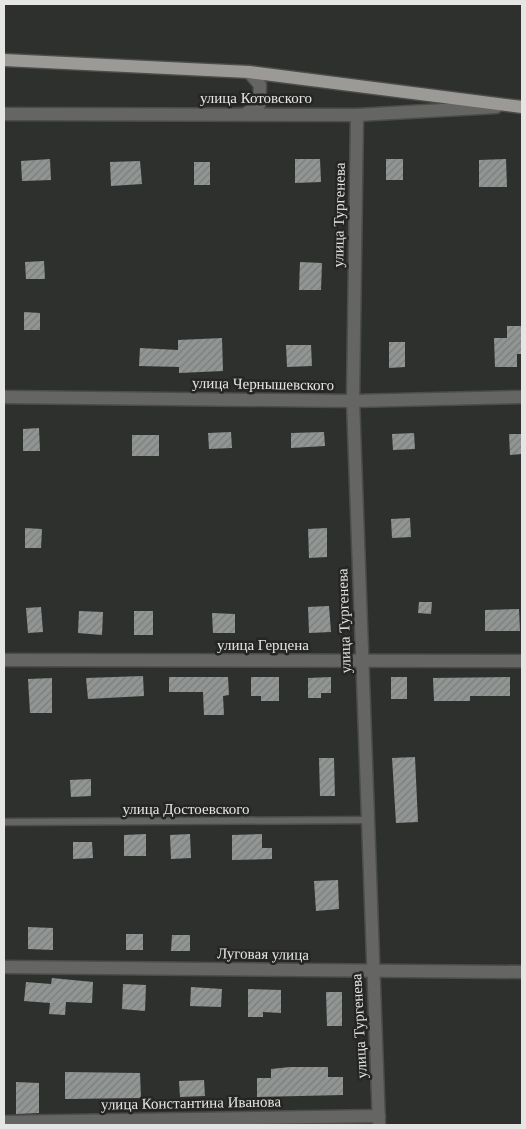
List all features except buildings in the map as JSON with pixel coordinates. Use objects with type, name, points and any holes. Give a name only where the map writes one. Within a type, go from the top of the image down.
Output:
[{"type":"main road","points":[[4,60],[249,72],[522,107]]},
{"type":"street","points":[[247,113],[259,105],[260,85],[249,72]]},
{"type":"street","name":"улица Котовского","points":[[4,114],[247,113],[357,115],[508,106]]},
{"type":"street","name":"улица Тургенева","points":[[357,115],[353,402],[369,820],[372,972],[379,1121]]},
{"type":"street","name":"улица Чернышевского","points":[[4,397],[353,402],[522,397]]},
{"type":"street","name":"улица Герцена","points":[[4,660],[522,661]]},
{"type":"street","name":"Луговая улица","points":[[4,967],[522,972]]},
{"type":"street","name":"улица Константина Иванова","points":[[4,1122],[379,1121]]},
{"type":"lane","name":"улица Достоевского","points":[[4,822],[369,820]]}]
